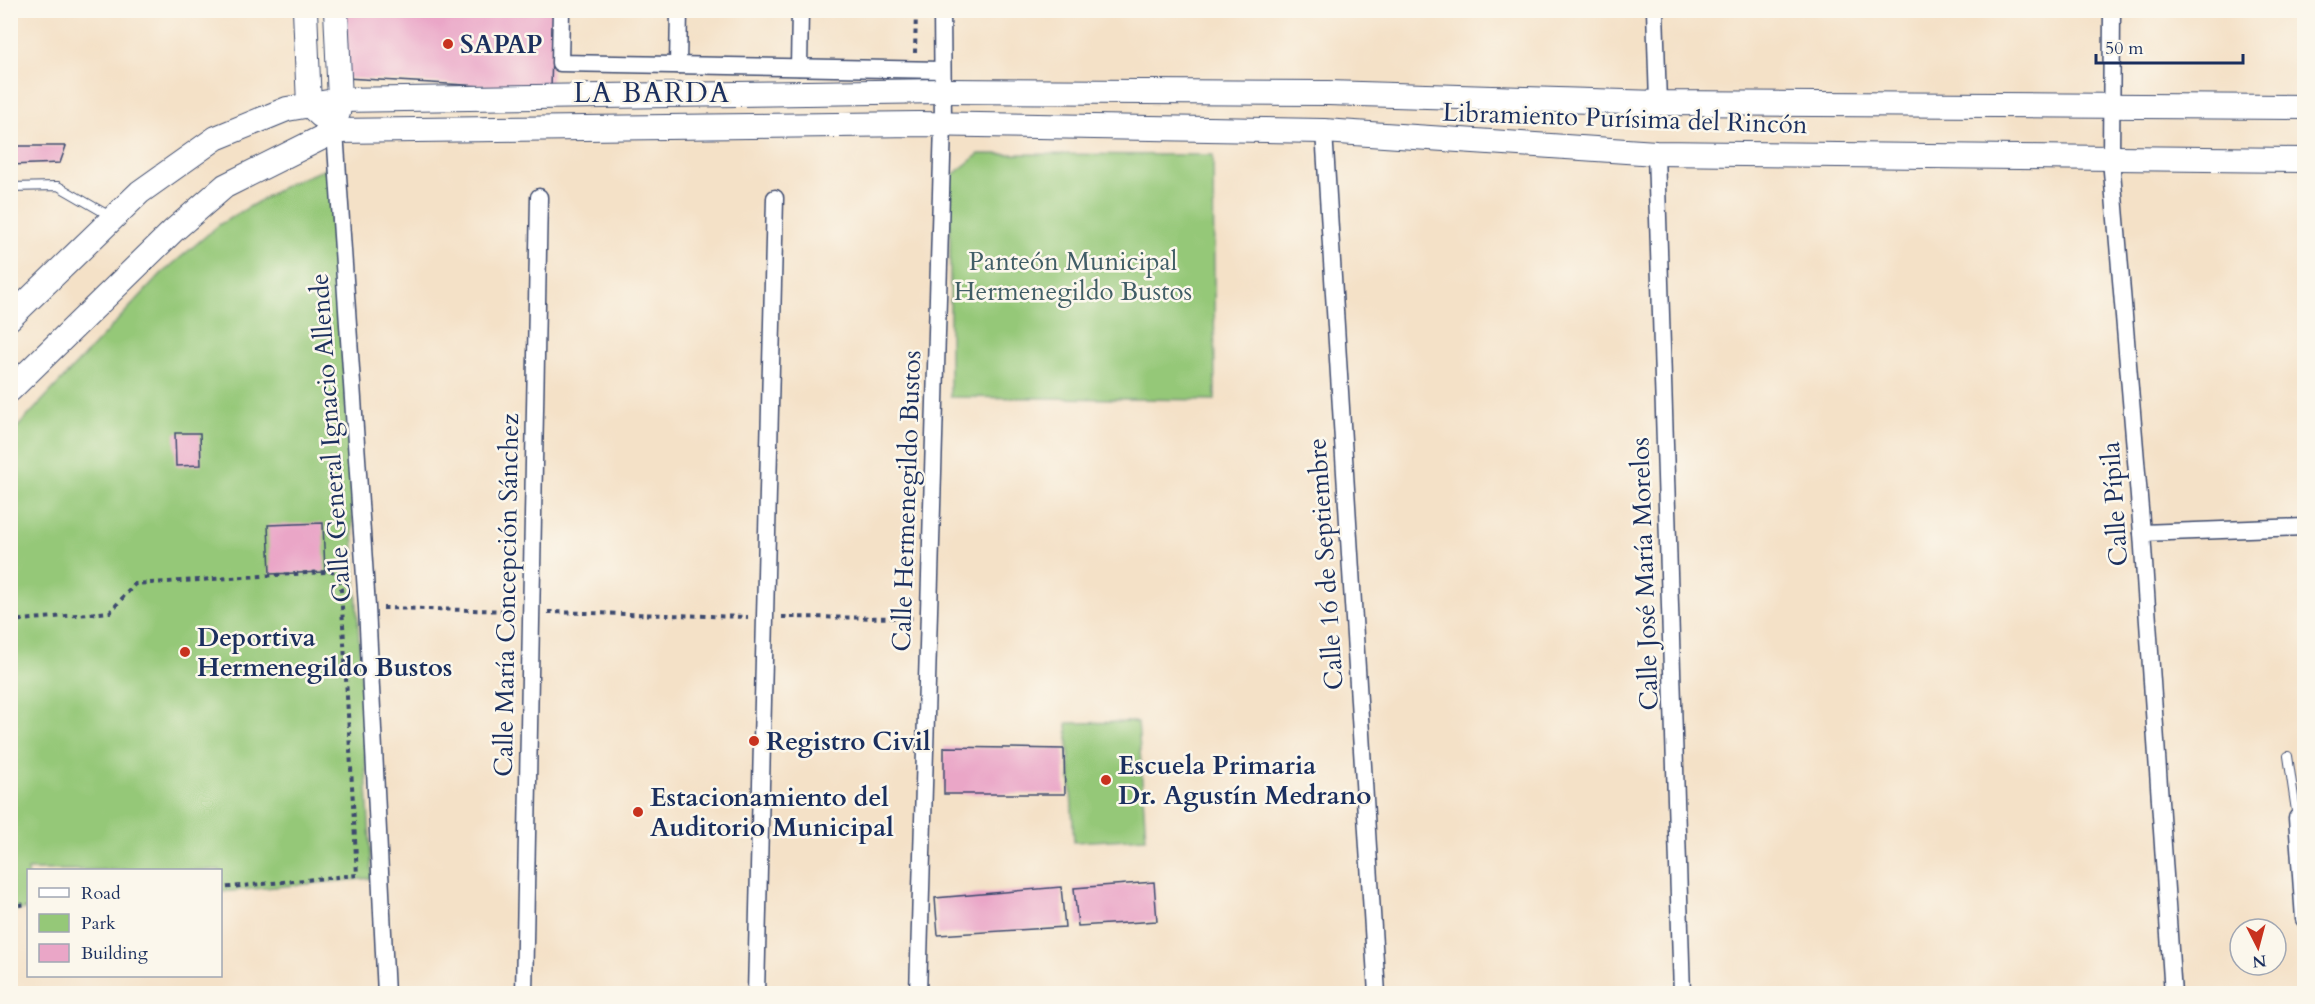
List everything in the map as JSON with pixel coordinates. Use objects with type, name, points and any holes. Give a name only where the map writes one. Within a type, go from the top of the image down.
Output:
[{"type":"main road","points":[[305,10],[309,105],[335,130]]},
{"type":"main road","points":[[335,130],[340,100],[336,10]]},
{"type":"main road","name":"Libramiento Purísima del Rincón","points":[[10,318],[140,192],[216,138],[288,109],[340,100],[943,80],[1658,103],[2112,108],[2304,107]]},
{"type":"main road","name":"Libramiento Purísima del Rincón","points":[[335,130],[943,124],[1324,131],[1656,153],[2304,160]]},
{"type":"main road","points":[[10,390],[172,231],[225,186],[335,130]]},
{"type":"street","points":[[561,10],[560,63],[914,69],[943,80]]},
{"type":"street","points":[[678,65],[679,10]]},
{"type":"street","points":[[799,67],[800,10]]},
{"type":"street","name":"Calle Hermenegildo Bustos","points":[[918,993],[943,124],[942,10]]},
{"type":"street","points":[[1655,10],[1658,103]]},
{"type":"street","name":"Calle Pípila","points":[[2112,10],[2111,159],[2142,533],[2173,993]]},
{"type":"street","name":"Calle General Ignacio Allende","points":[[335,130],[367,607],[386,993]]},
{"type":"street","name":"Calle 16 de Septiembre","points":[[1324,131],[1377,993]]},
{"type":"street","name":"Calle José María Morelos","points":[[1656,153],[1682,993]]},
{"type":"street","name":"Calle María Concepción Sánchez","points":[[524,993],[539,197]]},
{"type":"street","points":[[756,993],[775,198]]},
{"type":"street","points":[[2142,533],[2304,526]]},
{"type":"street","points":[[2301,818],[2304,919]]},
{"type":"lane","points":[[10,188],[58,186],[113,218]]},
{"type":"lane","points":[[2288,756],[2301,818]]},
{"type":"path","points":[[914,69],[916,10]]},
{"type":"path","points":[[10,621],[110,612],[135,584],[340,571],[357,875],[222,888]]},
{"type":"path","points":[[367,607],[765,617],[928,618]]},
{"type":"path","points":[[10,906],[27,904]]},
{"type":"green space","name":"Panteón Municipal Hermenegildo Bustos","points":[[979,154],[1213,155],[1215,400],[950,397],[950,177]]},
{"type":"green space","name":"Deportiva Hermenegildo Bustos","points":[[333,166],[372,878],[222,892],[222,869],[27,869],[27,909],[11,911],[11,434],[161,274],[220,224],[290,183]]},
{"type":"green space","name":"Escuela Primaria Dr. Agustín Medrano","points":[[1138,722],[1146,838],[1074,842],[1067,723]]},
{"type":"building","name":"SAPAP","points":[[343,10],[553,10],[551,90],[346,78]]},
{"type":"building","points":[[10,146],[66,146],[60,163],[10,165]]},
{"type":"building","points":[[175,433],[200,433],[201,465],[176,466]]},
{"type":"building","points":[[323,523],[325,572],[270,574],[268,525]]},
{"type":"building","name":"Escuela Primaria Dr. Agustín Medrano","points":[[944,747],[1064,749],[1065,794],[944,794]]},
{"type":"building","name":"Escuela Primaria Dr. Agustín Medrano","points":[[1154,882],[1157,921],[1078,926],[1074,888]]},
{"type":"building","points":[[1061,887],[1065,927],[938,935],[935,898]]},
{"type":"place","name":"SAPAP","points":[[448,44]]},
{"type":"place","name":"Deportiva Hermenegildo Bustos","points":[[185,652]]},
{"type":"place","name":"Registro Civil","points":[[754,741]]},
{"type":"place","name":"Escuela Primaria Dr. Agustín Medrano","points":[[1106,780]]},
{"type":"place","name":"Estacionamiento del Auditorio Municipal","points":[[638,812]]},
{"type":"district","name":"LA BARDA","points":[[652,92]]}]
